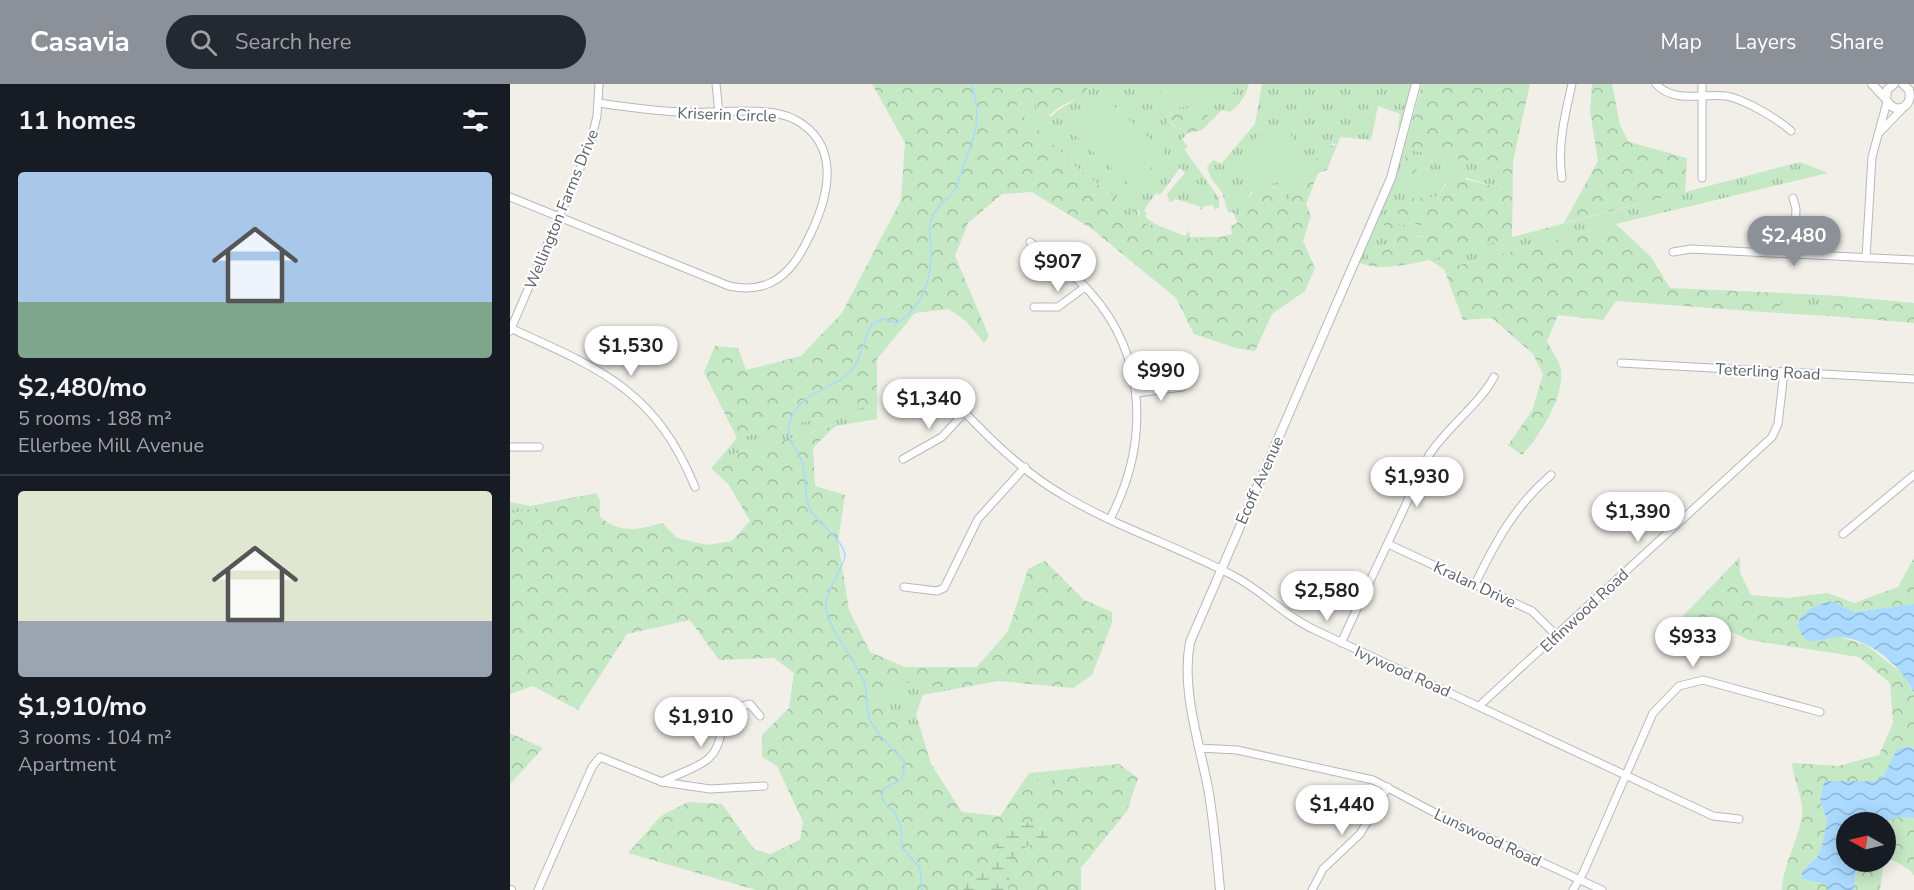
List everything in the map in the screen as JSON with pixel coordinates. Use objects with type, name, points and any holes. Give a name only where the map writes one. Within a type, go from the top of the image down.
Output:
[{"type":"street","name":"Wellington Farms Drive","points":[[510,329],[590,145],[599,104],[599,84]]},
{"type":"street","points":[[716,84],[718,113]]},
{"type":"street","name":"Ecoff Avenue","points":[[1220,890],[1211,810],[1189,690],[1188,651],[1193,631],[1392,178],[1416,84]]},
{"type":"street","points":[[1562,178],[1560,165],[1564,119],[1572,84]]},
{"type":"street","points":[[1656,84],[1671,95],[1736,99],[1778,120],[1791,131]]},
{"type":"street","points":[[1702,84],[1702,178]]},
{"type":"street","points":[[1872,84],[1895,109],[1914,110]]},
{"type":"street","points":[[1866,258],[1872,157],[1887,90],[1894,84]]},
{"type":"street","points":[[1879,133],[1909,103],[1910,89]]},
{"type":"street","name":"Kriserin Circle","points":[[510,197],[729,286],[757,287],[779,277],[796,260],[823,205],[829,177],[822,148],[810,130],[783,115],[764,112],[680,112],[599,104]]},
{"type":"street","points":[[1793,198],[1796,209],[1794,254]]},
{"type":"street","points":[[1030,242],[1085,287],[1119,332],[1130,359],[1137,393],[1138,424],[1134,455],[1125,488],[1110,519]]},
{"type":"street","points":[[1673,252],[1691,249],[1914,260]]},
{"type":"street","points":[[1034,307],[1058,307],[1085,287]]},
{"type":"street","points":[[510,329],[603,373],[627,389],[651,410],[672,438],[695,487]]},
{"type":"street","name":"Teterling Road","points":[[1622,363],[1914,379]]},
{"type":"street","name":"Elfinwood Road","points":[[1479,706],[1772,437],[1779,419],[1784,372]]},
{"type":"street","points":[[1341,643],[1429,455],[1445,432],[1482,395],[1494,377]]},
{"type":"street","name":"Ivywood Road","points":[[941,386],[965,412],[1025,467],[1061,494],[1220,569],[1250,585],[1300,623],[1341,643],[1713,816],[1740,819]]},
{"type":"street","points":[[1137,393],[1182,387]]},
{"type":"street","points":[[903,459],[942,437],[965,412]]},
{"type":"street","points":[[510,447],[539,447]]},
{"type":"street","points":[[904,587],[942,590],[978,519],[1025,467]]},
{"type":"street","points":[[1475,584],[1506,525],[1525,499],[1551,475]]},
{"type":"street","points":[[1843,534],[1914,475]]},
{"type":"street","name":"Kralan Drive","points":[[1388,544],[1532,611],[1556,635]]},
{"type":"street","points":[[1573,890],[1653,713],[1673,690],[1687,682],[1710,681],[1820,712]]},
{"type":"street","points":[[662,782],[708,759],[718,743],[723,721],[730,713],[750,704],[760,716]]},
{"type":"street","name":"Lunswood Road","points":[[1199,748],[1237,750],[1358,776],[1388,787],[1439,815],[1602,890]]},
{"type":"street","points":[[538,890],[592,767],[600,757],[662,782],[710,789],[765,786]]},
{"type":"street","points":[[1312,890],[1323,869],[1360,834],[1388,787]]},
{"type":"green space","points":[[872,84],[1089,84],[1082,95],[1042,118],[1037,115],[1035,103],[1020,102],[1016,106],[1075,166],[1118,200],[1120,215],[1130,218],[1133,214],[1131,206],[1136,205],[1140,221],[1168,233],[1206,241],[1217,242],[1220,237],[1232,234],[1231,226],[1236,224],[1240,207],[1254,191],[1260,193],[1270,188],[1281,190],[1282,204],[1285,203],[1326,146],[1337,145],[1327,170],[1318,173],[1306,204],[1311,216],[1303,241],[1315,268],[1305,291],[1272,314],[1255,351],[1236,348],[1194,334],[1176,298],[1092,229],[1032,192],[1002,194],[968,223],[955,256],[989,336],[984,343],[966,321],[949,309],[915,313],[877,359],[877,404],[737,438],[704,372],[715,346],[738,348],[746,370],[801,356],[842,313],[901,200],[905,143]]},
{"type":"green space","points":[[1089,84],[1249,84],[1237,106],[1230,112],[1222,110],[1211,121],[1205,111],[1197,106],[1174,111],[1167,118],[1168,123],[1188,133],[1182,139],[1188,147],[1184,149],[1219,198],[1219,207],[1215,210],[1213,205],[1204,206],[1201,210],[1199,206],[1175,199],[1172,202],[1169,201],[1167,194],[1185,173],[1180,168],[1160,195],[1156,193],[1144,210],[1147,213],[1145,217],[1157,225],[1185,236],[1189,230],[1190,237],[1220,237],[1218,242],[1187,237],[1168,233],[1140,221],[1139,210],[1131,209],[1133,214],[1130,218],[1120,215],[1118,200],[1075,166],[1016,106],[1020,102],[1035,103],[1051,117],[1082,95]]},
{"type":"green space","points":[[1159,84],[1236,84],[1236,89],[1230,96],[1172,110],[1165,107]]},
{"type":"green space","points":[[1262,84],[1412,84],[1401,129],[1398,126],[1400,114],[1378,106],[1371,140],[1341,137],[1337,145],[1332,143],[1285,203],[1282,204],[1281,190],[1274,187],[1260,193],[1251,192],[1236,220],[1234,213],[1228,212],[1222,192],[1211,178],[1207,167],[1213,160],[1221,164],[1255,124]]},
{"type":"green space","points":[[1422,84],[1530,84],[1513,161],[1512,237],[1398,266],[1367,265],[1369,251],[1385,245],[1393,247],[1395,243],[1383,223],[1385,219],[1410,229],[1415,237],[1426,237],[1429,234],[1425,226],[1414,224],[1398,214],[1398,206],[1405,199],[1438,196],[1452,176],[1497,187],[1506,175],[1497,166],[1404,149]]},
{"type":"green space","points":[[1592,84],[1612,84],[1620,125],[1629,142],[1687,158],[1685,192],[1564,223],[1598,161],[1590,111]]},
{"type":"green space","points":[[1100,94],[1165,152],[1133,188],[1068,129]]},
{"type":"green space","points":[[1197,106],[1205,111],[1211,121],[1202,130],[1188,133],[1168,122],[1167,118],[1174,111]]},
{"type":"green space","points":[[1286,128],[1298,152],[1302,167],[1301,178],[1258,186],[1251,184],[1246,155],[1257,136]]},
{"type":"green space","points":[[1404,149],[1497,166],[1506,174],[1497,187],[1467,178],[1445,184],[1438,196],[1431,198],[1414,224],[1425,226],[1430,233],[1426,237],[1389,234],[1395,242],[1393,247],[1369,251],[1367,265],[1358,263]]},
{"type":"green space","points":[[1406,155],[1419,158],[1421,163],[1415,172],[1425,175],[1420,187],[1412,188],[1407,183],[1404,171],[1399,169]]},
{"type":"green space","points":[[1800,162],[1828,173],[1616,224],[1444,269],[1428,259]]},
{"type":"green space","points":[[1616,224],[1651,257],[1670,288],[1784,293],[1778,313],[1616,301],[1603,320],[1558,315],[1547,341],[1560,366],[1560,388],[1544,426],[1522,455],[1508,445],[1532,411],[1543,374],[1533,354],[1492,318],[1463,320],[1444,269]]},
{"type":"green space","points":[[1784,293],[1840,296],[1830,316],[1778,313]]},
{"type":"green space","points":[[1840,296],[1914,303],[1914,323],[1830,316]]},
{"type":"green space","points":[[877,404],[877,419],[835,426],[720,458],[737,438]]},
{"type":"green space","points":[[835,426],[813,448],[815,486],[845,495],[838,541],[849,610],[870,652],[905,667],[977,667],[1008,631],[1028,569],[1045,561],[1084,600],[1112,612],[1112,623],[1092,675],[1073,688],[998,681],[954,689],[896,681],[887,685],[885,691],[887,708],[901,728],[921,731],[931,764],[962,812],[1000,816],[1029,773],[1040,772],[1038,780],[1044,794],[1053,787],[1060,770],[1119,764],[1138,778],[1127,811],[1081,868],[1081,890],[756,890],[628,853],[661,816],[688,802],[722,804],[754,849],[770,854],[800,840],[803,822],[777,766],[762,757],[762,735],[789,708],[794,673],[774,658],[719,660],[690,620],[627,634],[578,710],[533,686],[510,694],[510,514],[596,493],[600,500],[600,517],[615,526],[637,529],[662,523],[677,538],[707,545],[732,541],[750,521],[729,485],[711,468],[720,458]]},
{"type":"green space","points":[[596,493],[510,514],[510,502],[530,506]]},
{"type":"green space","points":[[1740,557],[1740,573],[1751,595],[1787,598],[1827,593],[1854,603],[1898,587],[1914,558],[1914,604],[1855,612],[1829,601],[1799,619],[1799,629],[1803,637],[1841,637],[1866,645],[1903,674],[1914,693],[1914,749],[1907,746],[1897,749],[1884,775],[1878,781],[1824,781],[1820,800],[1827,821],[1822,846],[1817,857],[1802,871],[1802,879],[1826,884],[1828,890],[1782,890],[1785,871],[1798,834],[1802,814],[1792,763],[1838,766],[1879,755],[1893,723],[1890,683],[1859,657],[1749,640],[1704,619],[1680,619]]},
{"type":"green space","points":[[896,681],[954,689],[923,695],[916,714],[921,731],[901,728],[890,713],[885,691],[887,685]]},
{"type":"green space","points":[[510,733],[543,748],[510,784]]},
{"type":"green space","points":[[1060,770],[1053,787],[1044,794],[1038,780],[1040,772]]},
{"type":"green space","points":[[1896,818],[1914,818],[1914,876],[1910,870],[1896,862]]},
{"type":"green space","points":[[1046,821],[1050,830],[1047,838],[1028,846],[1017,856],[1011,870],[1008,890],[963,890],[966,884],[991,866],[997,844],[1008,831],[1015,826]]},
{"type":"green space","points":[[1856,872],[1882,872],[1880,890],[1854,890]]},
{"type":"water","points":[[1830,601],[1855,612],[1914,604],[1914,693],[1909,683],[1893,664],[1862,642],[1839,637],[1814,641],[1804,637],[1799,626],[1802,616],[1812,608]]},
{"type":"water","points":[[1907,746],[1914,749],[1914,818],[1896,818],[1896,812],[1836,812],[1836,872],[1856,872],[1854,890],[1828,890],[1826,884],[1802,879],[1802,871],[1817,857],[1822,846],[1827,821],[1820,800],[1824,781],[1878,781],[1884,775],[1897,749]]},
{"type":"waterway","points":[[922,890],[920,868],[902,847],[901,827],[894,811],[885,804],[882,797],[883,789],[902,778],[904,761],[882,738],[871,722],[864,682],[855,663],[835,633],[827,613],[827,598],[845,554],[839,542],[819,522],[808,505],[804,468],[790,441],[788,431],[793,414],[799,405],[843,378],[854,367],[873,323],[884,319],[897,323],[906,317],[919,301],[927,284],[931,264],[929,230],[932,217],[956,187],[976,129],[977,108],[972,84]]}]
